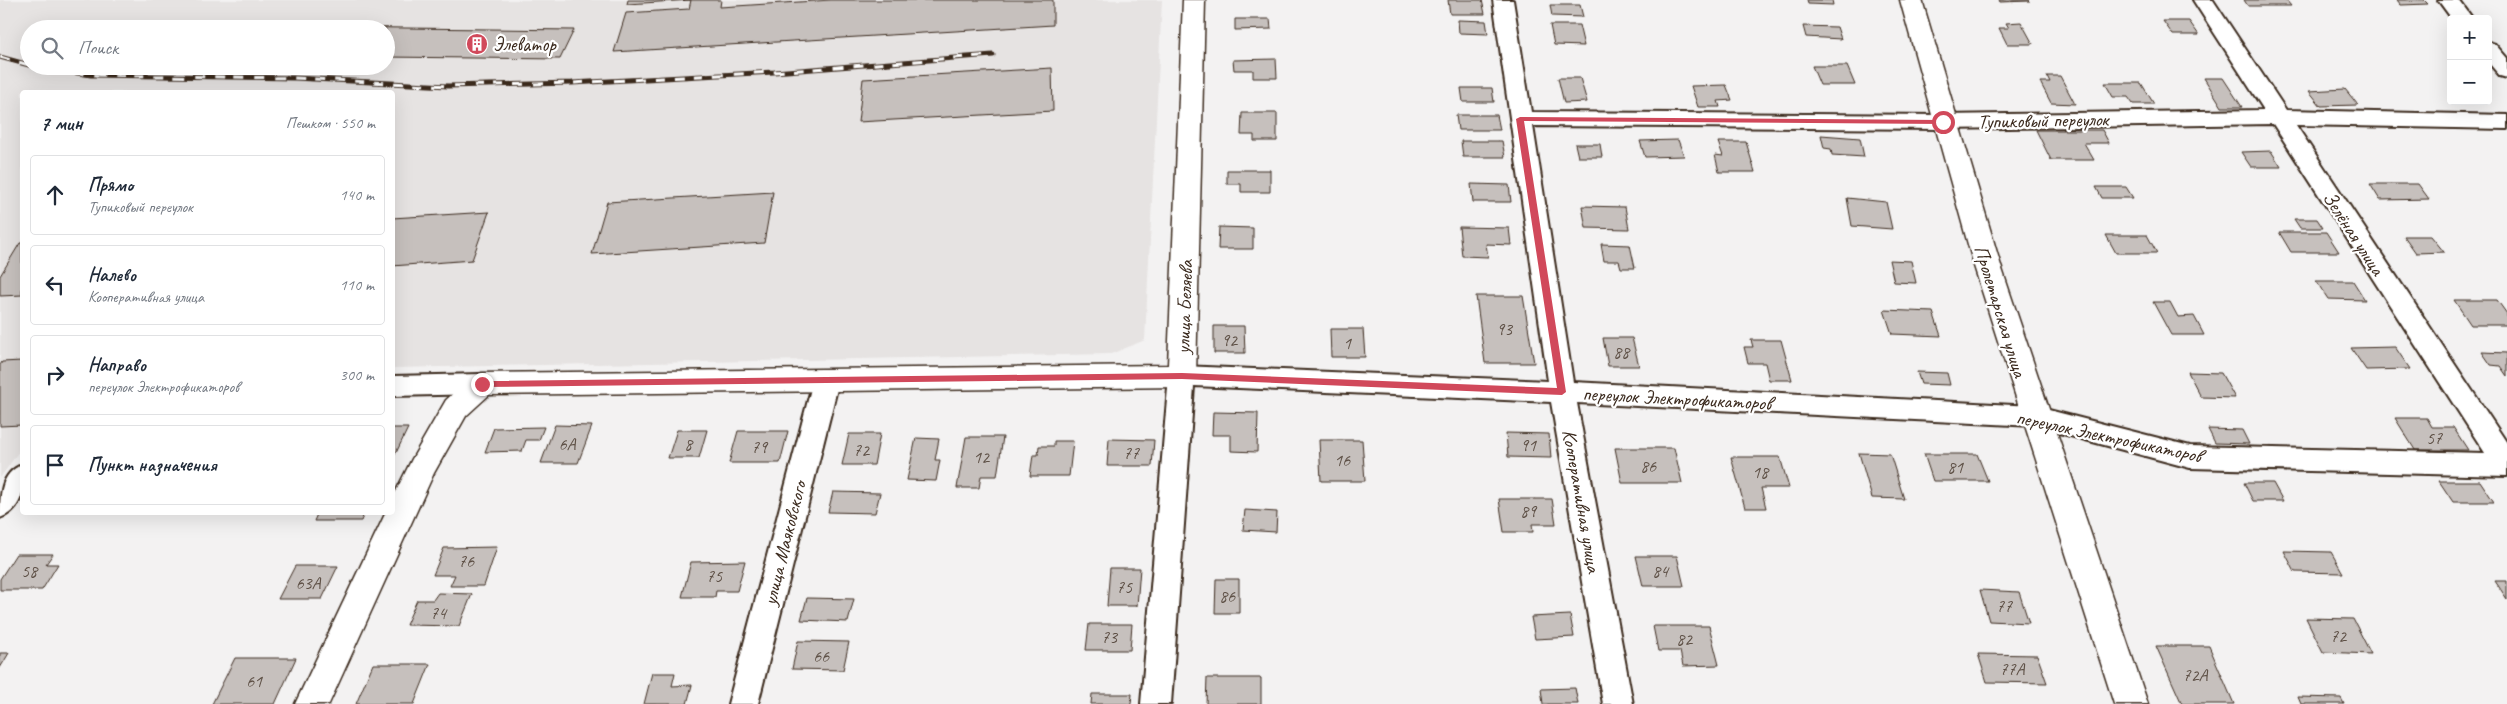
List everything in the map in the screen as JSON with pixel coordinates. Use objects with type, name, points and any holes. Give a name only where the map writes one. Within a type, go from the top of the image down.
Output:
[{"type":"street","name":"улица Беляева","points":[[1156,704],[1182,376],[1194,0]]},
{"type":"street","name":"Кооперативная улица","points":[[1503,0],[1562,392],[1618,704]]},
{"type":"street","name":"Пролетарская улица","points":[[1911,0],[1943,122],[2033,416],[2131,704]]},
{"type":"street","name":"Зелёная улица","points":[[2203,0],[2507,465]]},
{"type":"street","points":[[2448,0],[2460,15]]},
{"type":"street","points":[[2492,54],[2507,71]]},
{"type":"street","name":"Тупиковый переулок","points":[[1520,119],[1943,122],[2278,117],[2507,122]]},
{"type":"street","name":"переулок Электрофикаторов","points":[[395,386],[1182,376],[1562,392],[2033,416],[2190,457],[2507,465]]},
{"type":"street","name":"улица Маяковского","points":[[743,704],[826,381]]},
{"type":"street","points":[[312,704],[422,468],[456,408],[482,384]]},
{"type":"street","points":[[0,506],[20,479]]},
{"type":"shaded area","points":[[0,0],[1162,0],[1145,340],[1111,354],[395,368],[395,90],[20,90],[20,450],[0,478]]},
{"type":"building","points":[[628,0],[691,0],[627,4]]},
{"type":"building","points":[[691,0],[721,0],[720,7],[831,0],[1053,0],[1053,25],[614,52],[626,13],[689,9]]},
{"type":"building","points":[[1448,0],[1482,0],[1485,14],[1450,14]]},
{"type":"building","points":[[1807,0],[1832,0],[1833,5],[1808,4]]},
{"type":"building","points":[[1999,0],[2029,0],[2030,1],[2000,2]]},
{"type":"building","points":[[2244,0],[2286,0],[2291,6],[2248,6]]},
{"type":"building","points":[[2397,0],[2424,0],[2428,4],[2401,5]]},
{"type":"building","points":[[1550,5],[1580,5],[1583,17],[1552,16]]},
{"type":"building","points":[[1235,19],[1270,19],[1271,29],[1235,30]]},
{"type":"building","points":[[1458,20],[1486,21],[1488,34],[1459,33]]},
{"type":"building","points":[[2163,21],[2189,21],[2199,35],[2173,35]]},
{"type":"building","points":[[2021,22],[2033,44],[2007,44],[1999,28],[2009,28],[2006,23]]},
{"type":"building","points":[[1550,25],[1579,25],[1584,46],[1554,45]]},
{"type":"building","points":[[1803,26],[1837,27],[1841,39],[1806,37]]},
{"type":"building","name":"Элеватор","points":[[395,28],[574,30],[560,59],[395,57]]},
{"type":"building","points":[[1276,59],[1277,78],[1253,78],[1253,70],[1234,70],[1233,60]]},
{"type":"building","points":[[1812,66],[1847,66],[1855,85],[1820,85]]},
{"type":"building","points":[[1052,68],[1053,111],[858,122],[863,79]]},
{"type":"building","points":[[2047,76],[2060,76],[2075,104],[2051,103],[2040,82],[2050,82]]},
{"type":"building","points":[[1558,78],[1580,78],[1587,102],[1564,103]]},
{"type":"building","points":[[2204,78],[2223,78],[2242,107],[2222,107]]},
{"type":"building","points":[[2105,83],[2141,83],[2154,104],[2133,104],[2128,97],[2113,97]]},
{"type":"building","points":[[1726,85],[1732,100],[1718,101],[1720,107],[1698,107],[1691,86]]},
{"type":"building","points":[[1461,88],[1492,88],[1494,102],[1463,102]]},
{"type":"building","points":[[2345,89],[2358,105],[2321,106],[2309,91]]},
{"type":"building","points":[[1242,113],[1277,113],[1277,141],[1254,141],[1254,135],[1241,135]]},
{"type":"building","points":[[1456,115],[1497,115],[1500,130],[1458,130]]},
{"type":"building","points":[[2036,130],[2102,130],[2109,143],[2084,143],[2094,160],[2051,160]]},
{"type":"building","points":[[1821,135],[1860,138],[1864,157],[1832,155],[1831,149],[1824,148]]},
{"type":"building","points":[[1678,140],[1684,156],[1645,157],[1640,141]]},
{"type":"building","points":[[1461,141],[1502,141],[1505,157],[1463,157]]},
{"type":"building","points":[[1718,142],[1746,142],[1755,172],[1719,172],[1715,155],[1723,156]]},
{"type":"building","points":[[1575,144],[1600,144],[1602,157],[1578,157]]},
{"type":"building","points":[[2271,151],[2281,167],[2251,167],[2241,152]]},
{"type":"building","points":[[1227,170],[1270,170],[1270,192],[1241,192],[1241,184],[1227,184]]},
{"type":"building","points":[[1471,184],[1509,185],[1511,202],[1473,202]]},
{"type":"building","points":[[2370,184],[2418,184],[2429,199],[2380,200]]},
{"type":"building","points":[[2096,187],[2126,187],[2133,198],[2102,198]]},
{"type":"building","points":[[773,192],[764,243],[592,254],[607,202]]},
{"type":"building","points":[[1847,198],[1886,202],[1892,229],[1852,226]]},
{"type":"building","points":[[1582,206],[1625,207],[1629,229],[1586,228]]},
{"type":"building","points":[[489,212],[472,260],[395,266],[395,218]]},
{"type":"building","points":[[2294,219],[2317,219],[2323,228],[2300,228]]},
{"type":"building","points":[[1219,227],[1253,228],[1253,249],[1218,249]]},
{"type":"building","points":[[1459,227],[1509,228],[1511,245],[1486,244],[1488,257],[1462,256]]},
{"type":"building","points":[[2279,232],[2326,232],[2339,252],[2291,252]]},
{"type":"building","points":[[2106,235],[2147,235],[2157,253],[2116,253]]},
{"type":"building","points":[[2404,236],[2431,236],[2444,252],[2416,253]]},
{"type":"building","points":[[20,243],[20,295],[0,296],[0,276]]},
{"type":"building","points":[[1601,244],[1630,245],[1635,268],[1621,268],[1619,261],[1604,261]]},
{"type":"building","points":[[1889,260],[1911,261],[1916,283],[1894,282]]},
{"type":"building","points":[[2316,281],[2353,281],[2365,300],[2328,299]]},
{"type":"building","points":[[1476,296],[1523,296],[1534,363],[1485,363]]},
{"type":"building","points":[[2454,300],[2497,300],[2507,314],[2507,325],[2471,325]]},
{"type":"building","points":[[2153,302],[2170,302],[2178,317],[2194,316],[2204,335],[2171,335]]},
{"type":"building","points":[[1884,310],[1933,312],[1941,336],[1892,334]]},
{"type":"building","points":[[1214,326],[1244,326],[1245,353],[1214,353]]},
{"type":"building","points":[[1330,329],[1363,329],[1365,357],[1331,357]]},
{"type":"building","points":[[1603,338],[1632,338],[1639,366],[1608,366]]},
{"type":"building","points":[[1751,340],[1781,340],[1792,380],[1769,380],[1765,363],[1748,363],[1744,347],[1753,347]]},
{"type":"building","points":[[2395,347],[2410,369],[2366,370],[2351,348]]},
{"type":"building","points":[[2482,352],[2507,353],[2507,376],[2500,366],[2491,365]]},
{"type":"building","points":[[20,361],[20,425],[0,426],[0,365],[2,362]]},
{"type":"building","points":[[1917,372],[1947,373],[1950,385],[1921,384]]},
{"type":"building","points":[[2188,372],[2221,373],[2235,398],[2201,397]]},
{"type":"building","points":[[1213,412],[1258,413],[1257,452],[1231,451],[1231,435],[1212,435]]},
{"type":"building","points":[[2395,418],[2427,418],[2432,427],[2453,427],[2468,450],[2415,450]]},
{"type":"building","points":[[555,425],[592,426],[578,463],[541,463]]},
{"type":"building","points":[[544,427],[539,440],[526,440],[522,451],[485,452],[494,428]]},
{"type":"building","points":[[395,428],[408,428],[396,453]]},
{"type":"building","points":[[2208,429],[2242,430],[2249,444],[2215,443]]},
{"type":"building","points":[[677,430],[707,430],[699,458],[668,458]]},
{"type":"building","points":[[738,431],[788,431],[780,463],[729,463]]},
{"type":"building","points":[[1506,433],[1549,434],[1551,458],[1508,457]]},
{"type":"building","points":[[849,434],[880,434],[874,465],[842,465]]},
{"type":"building","points":[[966,437],[1003,437],[997,476],[981,476],[979,488],[957,488]]},
{"type":"building","points":[[916,438],[939,439],[935,460],[940,460],[936,481],[907,480]]},
{"type":"building","points":[[1109,439],[1154,440],[1152,466],[1107,466]]},
{"type":"building","points":[[1319,440],[1362,440],[1365,481],[1321,481]]},
{"type":"building","points":[[1054,441],[1073,441],[1069,476],[1030,476],[1033,455],[1038,455],[1039,446],[1054,446]]},
{"type":"building","points":[[1615,448],[1674,448],[1682,483],[1622,483]]},
{"type":"building","points":[[1859,453],[1890,454],[1904,499],[1872,498]]},
{"type":"building","points":[[1924,454],[1977,454],[1988,481],[1933,481]]},
{"type":"building","points":[[1731,457],[1780,457],[1789,488],[1761,488],[1766,508],[1745,508]]},
{"type":"building","points":[[2439,481],[2480,481],[2494,502],[2453,502]]},
{"type":"building","points":[[2244,483],[2273,483],[2283,501],[2253,501]]},
{"type":"building","points":[[833,492],[880,493],[875,513],[828,512]]},
{"type":"building","points":[[1499,499],[1552,499],[1556,524],[1532,524],[1533,532],[1504,532]]},
{"type":"building","points":[[1245,510],[1277,512],[1276,532],[1243,530]]},
{"type":"building","points":[[317,515],[364,515],[361,521],[314,521]]},
{"type":"building","points":[[497,547],[484,586],[450,586],[455,575],[433,575],[444,548]]},
{"type":"building","points":[[2284,551],[2331,552],[2343,573],[2295,572]]},
{"type":"building","points":[[16,554],[53,554],[46,564],[58,564],[42,590],[0,590],[0,579]]},
{"type":"building","points":[[1636,556],[1677,556],[1684,586],[1643,586]]},
{"type":"building","points":[[745,561],[737,591],[716,591],[715,597],[682,597],[691,562]]},
{"type":"building","points":[[295,566],[338,566],[322,599],[278,599]]},
{"type":"building","points":[[1110,568],[1140,568],[1137,606],[1107,606]]},
{"type":"building","points":[[1216,579],[1239,579],[1239,613],[1215,613]]},
{"type":"building","points":[[2495,581],[2507,581],[2507,599]]},
{"type":"building","points":[[1980,590],[2019,592],[2029,623],[1989,621]]},
{"type":"building","points":[[438,593],[472,594],[459,626],[406,625],[417,600],[433,600]]},
{"type":"building","points":[[807,598],[854,599],[848,622],[801,620]]},
{"type":"building","points":[[1570,615],[1574,637],[1535,639],[1531,617]]},
{"type":"building","points":[[2306,618],[2353,619],[2371,654],[2323,652]]},
{"type":"building","points":[[1089,624],[1132,624],[1130,650],[1086,650]]},
{"type":"building","points":[[1653,626],[1709,626],[1719,665],[1683,666],[1680,651],[1658,651]]},
{"type":"building","points":[[798,641],[849,642],[843,670],[792,669]]},
{"type":"building","points":[[2156,646],[2209,646],[2234,704],[2182,704]]},
{"type":"building","points":[[0,653],[9,653],[0,668]]},
{"type":"building","points":[[1978,654],[2037,655],[2047,683],[1987,682]]},
{"type":"building","points":[[235,658],[296,658],[275,704],[212,704]]},
{"type":"building","points":[[373,664],[430,664],[414,704],[356,704]]},
{"type":"building","points":[[652,673],[675,673],[672,686],[692,685],[687,704],[644,704]]},
{"type":"building","points":[[1207,678],[1261,678],[1261,704],[1206,704]]},
{"type":"building","points":[[1575,688],[1578,704],[1543,704],[1541,689]]},
{"type":"building","points":[[1092,694],[1132,694],[1131,704],[1091,704]]},
{"type":"building","points":[[2298,697],[2341,698],[2344,704],[2301,704]]},
{"type":"railway","points":[[91,75],[294,78],[448,86],[572,83],[774,72],[993,55]]},
{"type":"railway","points":[[0,57],[20,63]]},
{"type":"place","name":"Элеватор","points":[[477,44]]},
{"type":"route","points":[[482,384],[1182,376],[1562,392],[1520,119],[1943,122]]}]
